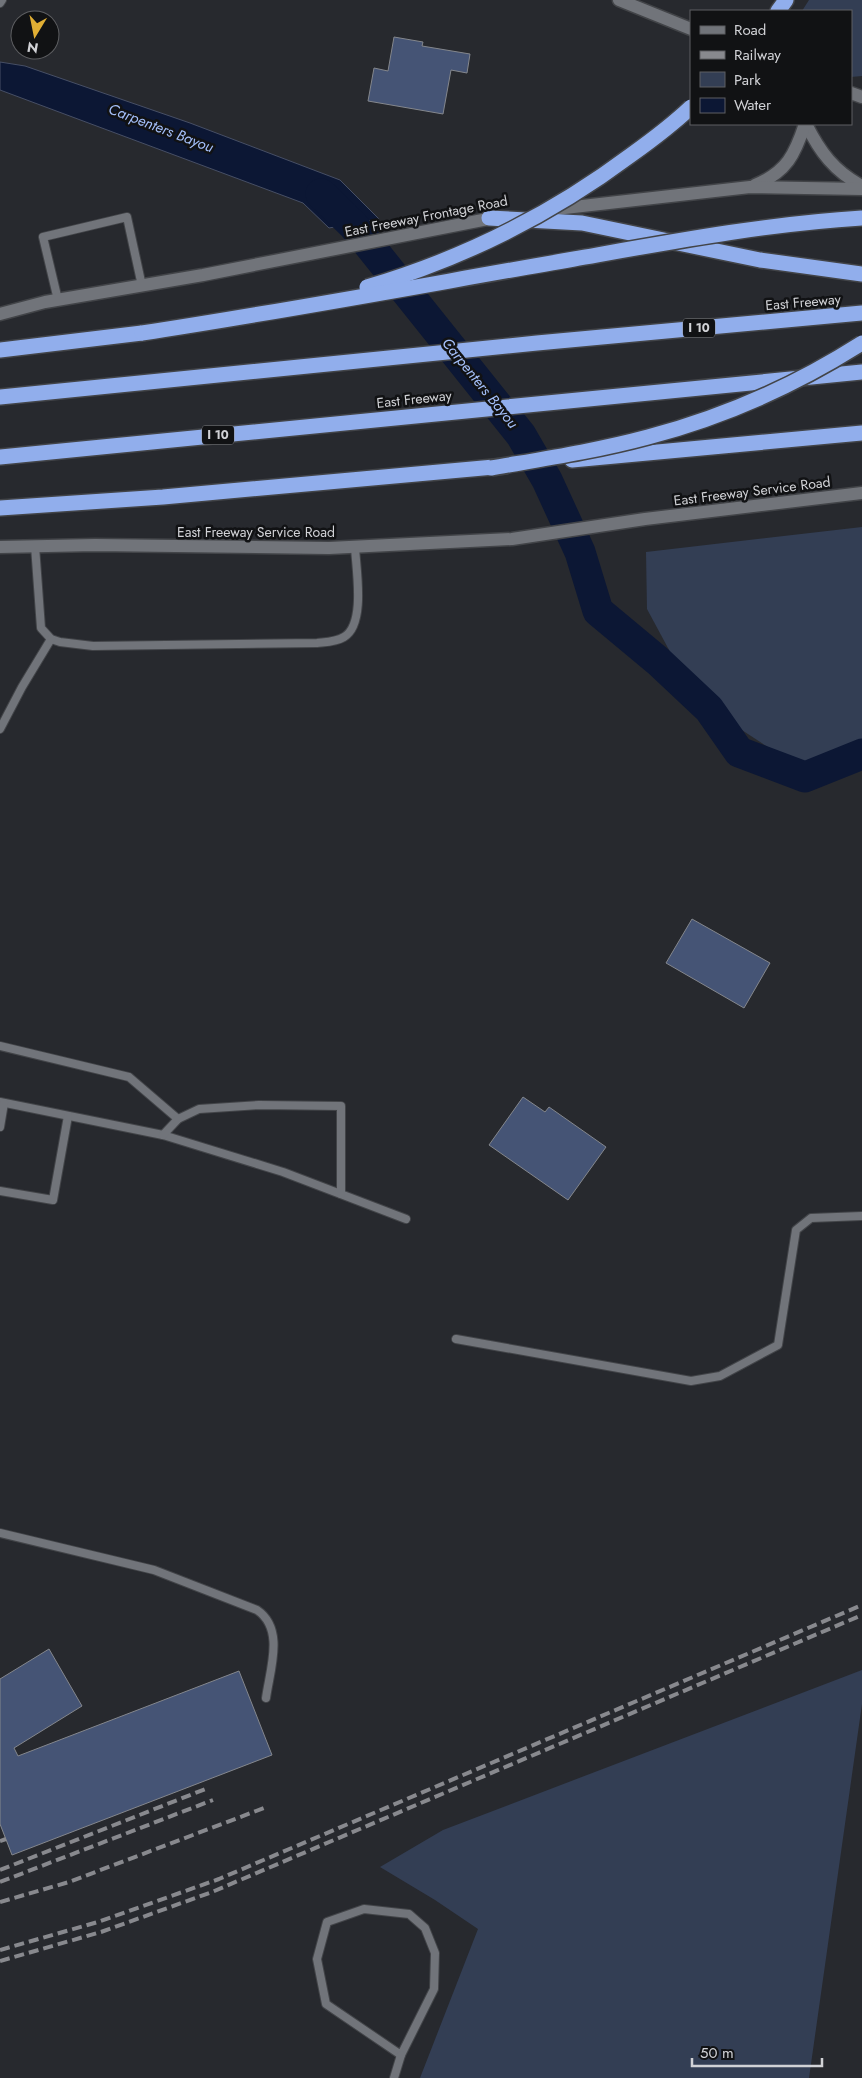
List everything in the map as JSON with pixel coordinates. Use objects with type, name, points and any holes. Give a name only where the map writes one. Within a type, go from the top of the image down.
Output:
[{"type":"highway","points":[[253,316],[326,299],[385,282],[488,241],[539,215],[605,174],[662,133],[690,108]]},
{"type":"highway","points":[[489,218],[582,223],[760,260],[821,270],[862,274]]},
{"type":"highway","points":[[0,350],[142,333],[253,316],[711,235],[815,221],[862,218]]},
{"type":"highway","name":"East Freeway","points":[[0,397],[537,343],[862,313]]},
{"type":"highway","points":[[491,468],[610,446],[675,429],[738,407],[775,391],[821,368],[862,343]]},
{"type":"highway","name":"East Freeway","points":[[0,457],[862,372]]},
{"type":"highway","points":[[0,508],[164,497],[364,480],[862,433]]},
{"type":"main road","points":[[619,0],[690,29]]},
{"type":"main road","points":[[750,187],[768,180],[792,158],[805,125]]},
{"type":"main road","points":[[806,125],[817,147],[827,160],[862,188]]},
{"type":"main road","name":"East Freeway Frontage Road","points":[[0,314],[58,300],[287,259],[489,218],[750,187],[862,188]]},
{"type":"main road","name":"East Freeway Service Road","points":[[0,547],[95,545],[329,548],[512,539],[645,519],[862,493]]},
{"type":"lane","points":[[58,300],[43,237],[127,217],[142,286]]},
{"type":"lane","points":[[35,546],[41,628],[51,639],[93,646],[330,642],[344,637],[355,622],[358,608],[355,547]]},
{"type":"lane","points":[[0,730],[22,687],[51,639]]},
{"type":"lane","points":[[0,1046],[129,1077],[178,1119]]},
{"type":"lane","points":[[0,1127],[2,1102],[163,1135],[283,1172],[406,1219]]},
{"type":"lane","points":[[163,1135],[178,1119],[200,1109],[259,1105],[341,1106],[341,1194]]},
{"type":"lane","points":[[0,1191],[53,1200],[68,1116]]},
{"type":"lane","points":[[456,1339],[607,1365],[691,1382],[720,1376],[778,1344],[796,1230],[811,1218],[862,1216]]},
{"type":"lane","points":[[0,1533],[154,1570],[257,1610],[266,1618],[274,1634],[266,1698]]},
{"type":"lane","points":[[394,2078],[401,2055],[434,1989],[435,1953],[425,1928],[409,1914],[364,1909],[327,1922],[317,1959],[326,2004],[401,2055]]},
{"type":"green space","points":[[809,0],[862,0],[862,76],[852,77],[852,10],[803,10]]},
{"type":"green space","points":[[862,527],[862,746],[800,768],[696,700],[647,609],[646,552]]},
{"type":"green space","points":[[862,1670],[862,1704],[809,2078],[420,2078],[478,1929],[435,1900],[380,1867],[443,1830]]},
{"type":"water","points":[[0,62],[25,66],[190,123],[340,180],[379,219],[329,228],[303,203],[0,90]]},
{"type":"building","points":[[394,37],[423,42],[422,46],[470,54],[467,73],[451,70],[443,114],[368,101],[374,68],[388,71]]},
{"type":"building","points":[[692,919],[770,963],[744,1008],[666,963]]},
{"type":"building","points":[[523,1097],[545,1112],[549,1107],[606,1147],[568,1200],[489,1145]]},
{"type":"building","points":[[49,1649],[82,1706],[14,1748],[18,1756],[239,1671],[272,1755],[12,1855],[0,1824],[0,1679]]},
{"type":"waterway","name":"Carpenters Bayou","points":[[321,194],[353,225],[521,435],[547,480],[580,552],[598,611],[658,661],[709,709],[739,752],[805,777],[862,754]]},
{"type":"railway","points":[[0,1950],[98,1922],[219,1879],[862,1605]]},
{"type":"railway","points":[[0,1961],[101,1932],[212,1892],[862,1615]]},
{"type":"railway","points":[[0,1870],[208,1788]]},
{"type":"railway","points":[[0,1882],[213,1800]]},
{"type":"railway","points":[[0,1902],[69,1882],[264,1808]]},
{"type":"railway","points":[[0,1841],[6,1839]]}]
